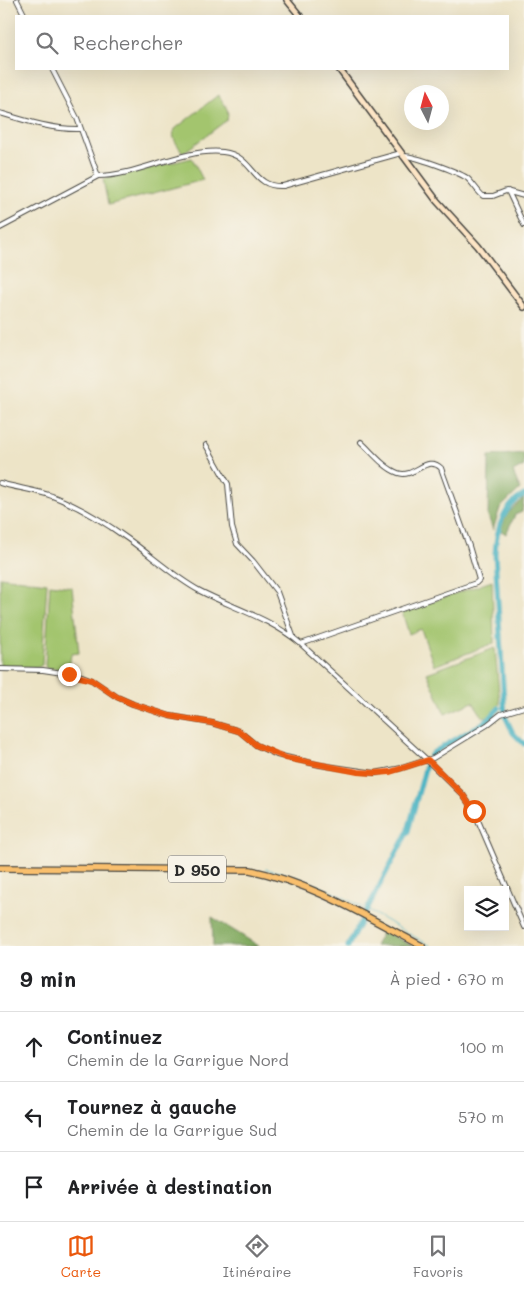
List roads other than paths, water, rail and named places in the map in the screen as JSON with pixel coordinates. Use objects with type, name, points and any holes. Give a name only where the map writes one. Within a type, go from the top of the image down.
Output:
[{"type":"main road","name":"D 950","points":[[0,868],[250,870],[282,878],[309,889],[422,946]]},
{"type":"street","points":[[17,0],[25,15]]},
{"type":"street","points":[[287,0],[299,15]]},
{"type":"street","points":[[52,70],[81,129],[98,176]]},
{"type":"street","points":[[340,70],[437,201],[478,246],[524,307]]},
{"type":"street","points":[[0,113],[36,123],[81,129]]},
{"type":"street","points":[[0,228],[98,176],[111,176],[191,155],[220,152],[240,158],[269,186],[283,186],[402,155],[458,173],[470,181],[484,196],[492,196],[508,191],[524,196]]},
{"type":"street","points":[[508,191],[524,226]]},
{"type":"street","points":[[301,644],[444,595],[476,583],[479,580],[442,468],[434,463],[430,463],[408,472],[397,473],[361,442]]},
{"type":"street","points":[[206,445],[229,489],[232,527],[237,544],[277,592],[293,637]]},
{"type":"street","points":[[0,483],[54,497],[96,519],[129,540],[180,579],[293,637],[428,760],[463,795],[474,811],[524,927]]},
{"type":"street","points":[[0,669],[43,670],[82,676],[92,680],[117,697],[133,704],[170,716],[239,731],[266,751],[286,758],[320,766],[375,773],[390,772],[428,760],[503,714],[524,707]]},
{"type":"waterway","points":[[524,495],[516,500],[505,513],[499,528],[495,554],[505,716],[513,733],[524,744]]},
{"type":"waterway","points":[[430,756],[488,720],[499,708]]},
{"type":"waterway","points":[[348,946],[408,831],[426,765]]},
{"type":"waterway","points":[[266,869],[309,882],[330,891],[431,946]]}]
